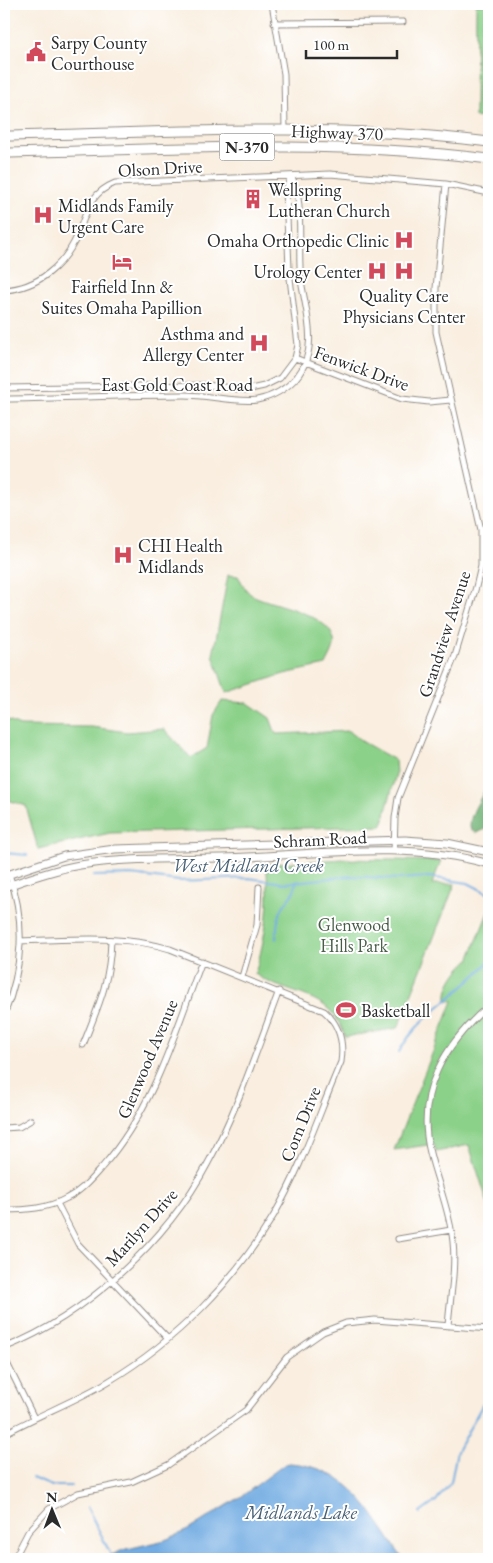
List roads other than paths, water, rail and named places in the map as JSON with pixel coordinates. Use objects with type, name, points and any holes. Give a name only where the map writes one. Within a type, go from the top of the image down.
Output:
[{"type":"highway","name":"Highway 370","points":[[4,136],[285,130],[420,135],[489,142]]},
{"type":"highway","name":"Highway 370","points":[[4,153],[294,147],[394,150],[489,159]]},
{"type":"main road","name":"Schram Road","points":[[7,875],[64,856],[115,849],[394,840],[447,843],[489,852]]},
{"type":"main road","name":"Schram Road","points":[[4,887],[64,868],[106,861],[394,851],[450,854],[489,864]]},
{"type":"street","points":[[272,4],[284,74],[285,130]]},
{"type":"street","points":[[274,23],[403,22]]},
{"type":"street","name":"Olson Drive","points":[[4,290],[18,288],[37,280],[61,262],[74,241],[91,200],[101,189],[115,183],[347,175],[446,184],[489,192]]},
{"type":"street","points":[[291,176],[286,189],[289,270],[298,332],[295,358]]},
{"type":"street","points":[[291,176],[297,188],[300,269],[311,337],[305,363]]},
{"type":"street","name":"Grandview Avenue","points":[[394,851],[398,798],[455,656],[481,566],[482,530],[436,332],[435,312],[446,184]]},
{"type":"street","name":"Fenwick Drive","points":[[295,358],[402,399],[429,402],[451,400]]},
{"type":"street","name":"East Gold Coast Road","points":[[4,388],[207,384],[254,389],[280,378],[295,358]]},
{"type":"street","name":"East Gold Coast Road","points":[[4,399],[214,396],[251,400],[268,397],[290,384],[305,363]]},
{"type":"street","points":[[169,384],[169,396]]},
{"type":"street","points":[[4,1014],[16,980],[20,941],[20,905],[13,884],[7,875]]},
{"type":"street","points":[[242,977],[254,938],[259,909],[259,887]]},
{"type":"street","points":[[83,1045],[110,970],[111,940]]},
{"type":"street","name":"Corn Drive","points":[[4,1434],[108,1381],[167,1338],[214,1296],[236,1269],[274,1215],[306,1148],[340,1062],[341,1036],[330,1016],[316,1006],[149,942],[111,940],[20,941]]},
{"type":"street","name":"Glenwood Avenue","points":[[4,1210],[32,1209],[57,1203],[74,1194],[86,1184],[130,1132],[153,1087],[202,961]]},
{"type":"street","name":"Marilyn Drive","points":[[4,1348],[54,1325],[81,1306],[112,1280],[160,1232],[190,1193],[208,1164],[231,1116],[279,991]]},
{"type":"street","points":[[448,1326],[454,1260],[451,1230],[428,1143],[428,1103],[436,1074],[452,1042],[489,1005]]},
{"type":"street","points":[[4,1128],[19,1127],[31,1120]]},
{"type":"street","points":[[57,1203],[78,1244],[167,1338]]},
{"type":"street","points":[[398,1240],[451,1230]]},
{"type":"street","points":[[14,1559],[28,1532],[49,1509],[78,1493],[132,1482],[162,1469],[246,1410],[287,1357],[323,1332],[346,1323],[369,1320],[489,1329]]},
{"type":"street","points":[[4,1357],[34,1418]]},
{"type":"water","points":[[489,1078],[489,1118],[484,1094]]},
{"type":"water","name":"Midlands Lake","points":[[285,1464],[311,1466],[329,1473],[344,1483],[370,1510],[403,1559],[102,1559],[123,1550],[165,1540],[188,1530],[242,1496]]},
{"type":"waterway","name":"West Midland Creek","points":[[4,853],[27,855]]},
{"type":"waterway","name":"West Midland Creek","points":[[94,876],[131,875],[179,881],[249,878],[284,883],[351,876],[398,879],[429,877],[468,883],[489,894]]},
{"type":"waterway","points":[[276,939],[280,915],[293,893],[296,882]]},
{"type":"waterway","points":[[399,1052],[418,1026],[467,984],[489,961]]},
{"type":"waterway","points":[[420,1513],[436,1501],[451,1482],[457,1451],[489,1393]]},
{"type":"waterway","points":[[32,1478],[52,1486],[71,1486]]},
{"type":"waterway","points":[[87,1507],[111,1555]]},
{"type":"place","name":"Sarpy County Courthouse","points":[[36,52]]},
{"type":"place","name":"Wellspring Lutheran Church","points":[[253,199]]},
{"type":"place","name":"Midlands Family Urgent Care","points":[[43,215]]},
{"type":"place","name":"Omaha Orthopedic Clinic","points":[[404,240]]},
{"type":"place","name":"Fairfield Inn & Suites Omaha Papillion","points":[[122,262]]},
{"type":"place","name":"Urology Center","points":[[377,271]]},
{"type":"place","name":"Quality Care Physicians Center","points":[[404,271]]},
{"type":"place","name":"Asthma and Allergy Center","points":[[259,343]]},
{"type":"place","name":"CHI Health Midlands","points":[[123,555]]},
{"type":"place","name":"Basketball","points":[[346,1010]]},
{"type":"park label","name":"Glenwood Hills Park","points":[[354,934]]}]
